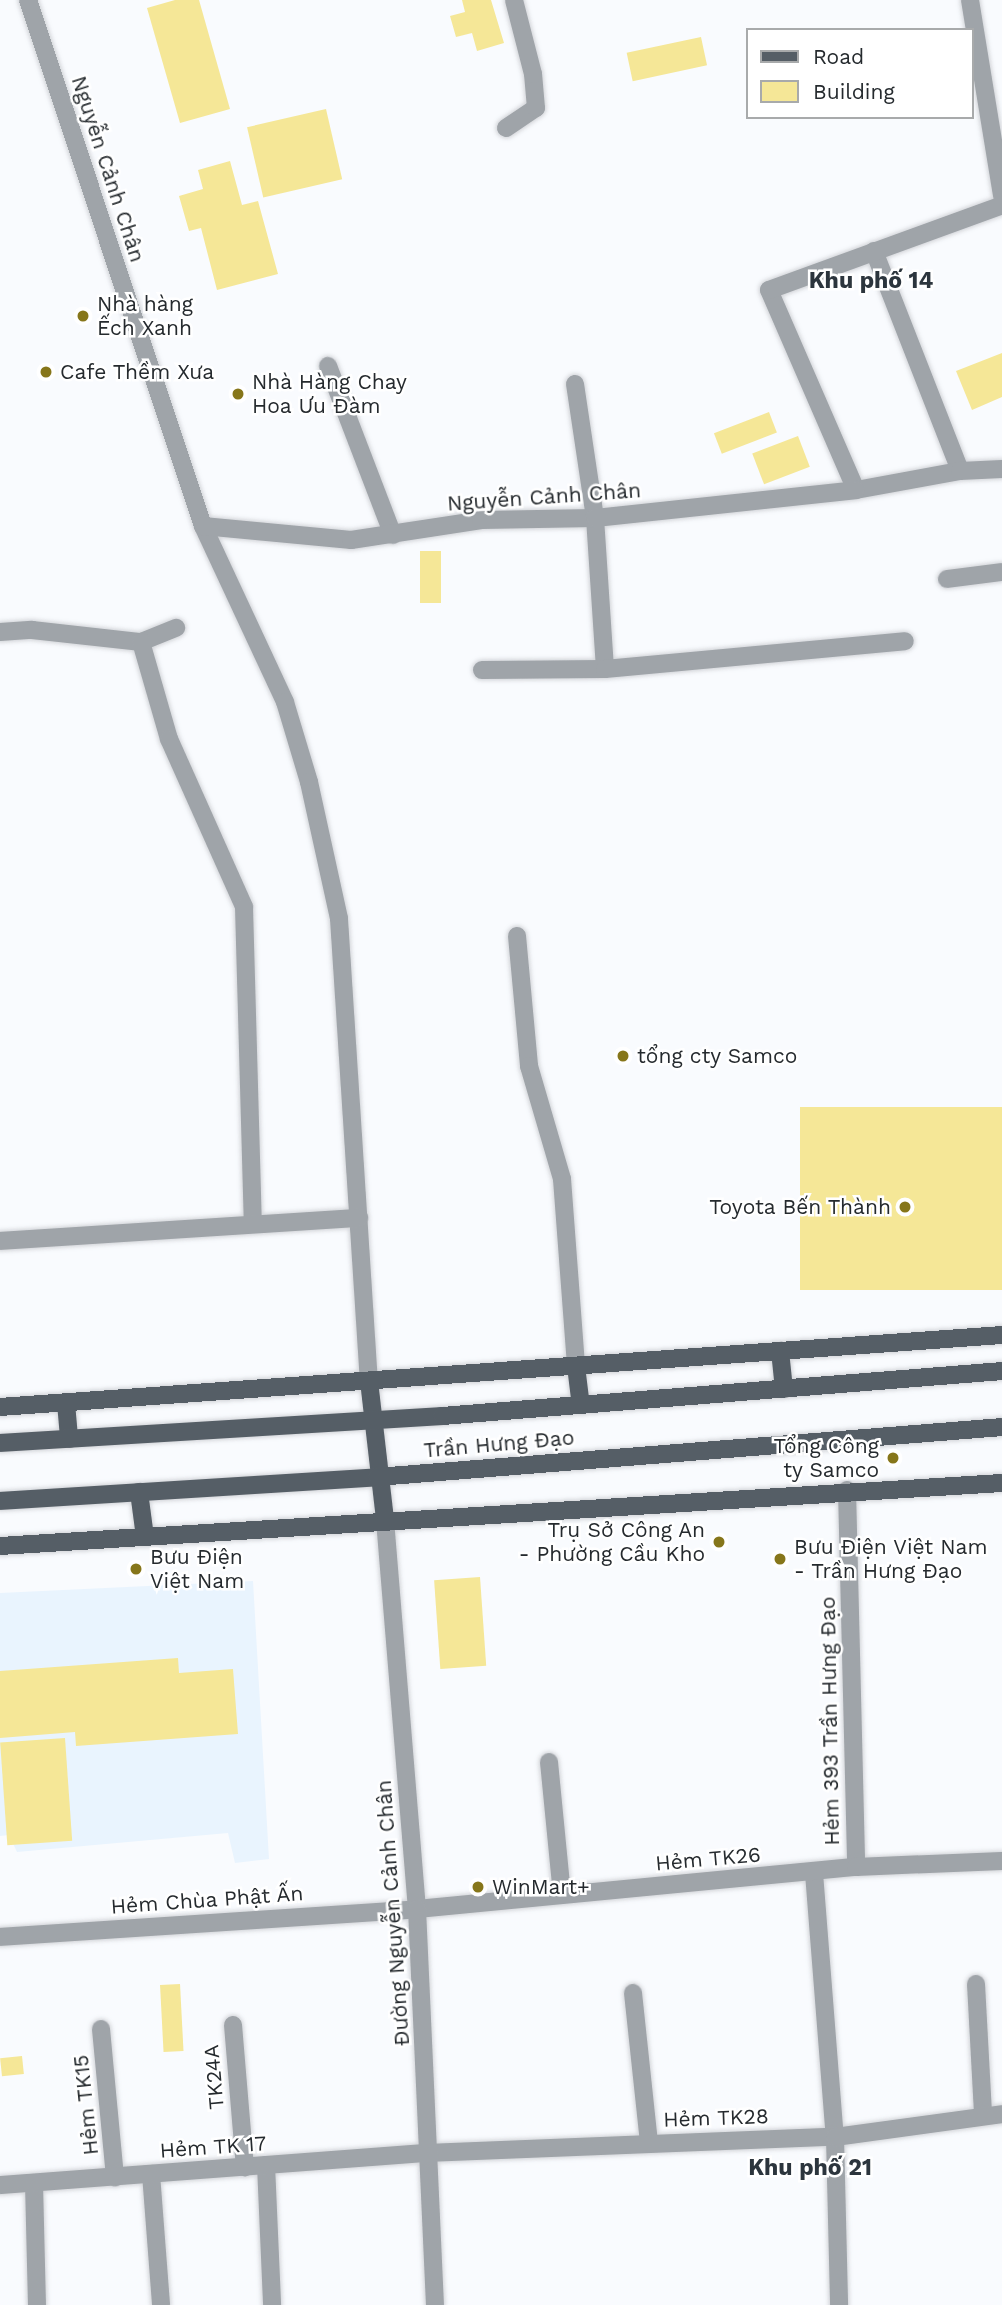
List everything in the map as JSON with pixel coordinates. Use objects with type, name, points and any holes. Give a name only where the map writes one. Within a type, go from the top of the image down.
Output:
[{"type":"main road","points":[[0,1407],[1002,1335]]},
{"type":"main road","points":[[780,1351],[784,1389]]},
{"type":"main road","points":[[576,1366],[581,1405]]},
{"type":"main road","name":"Trần Hưng Đạo","points":[[0,1443],[581,1405],[1002,1371]]},
{"type":"main road","points":[[369,1381],[377,1477],[384,1520]]},
{"type":"main road","points":[[66,1403],[69,1439]]},
{"type":"main road","name":"Trần Hưng Đạo","points":[[0,1501],[377,1477],[1002,1427]]},
{"type":"main road","points":[[0,1546],[847,1490],[1002,1483]]},
{"type":"main road","points":[[139,1492],[145,1537]]},
{"type":"street","name":"Nguyễn Cảnh Chân","points":[[28,0],[203,526],[351,540],[481,520],[596,517],[856,489],[960,471],[1002,469]]},
{"type":"street","points":[[506,128],[536,108],[533,74],[514,0]]},
{"type":"street","points":[[970,0],[1002,195]]},
{"type":"street","points":[[856,489],[769,290],[1002,205]]},
{"type":"street","points":[[874,251],[934,394],[960,471]]},
{"type":"street","points":[[328,366],[393,535]]},
{"type":"street","points":[[575,384],[596,517],[605,669]]},
{"type":"street","points":[[203,526],[285,702],[325,844],[340,919],[369,1381]]},
{"type":"street","points":[[947,579],[1002,572]]},
{"type":"street","points":[[0,632],[32,631],[141,642],[176,628]]},
{"type":"street","points":[[482,670],[605,669],[905,641]]},
{"type":"street","points":[[141,642],[169,739],[244,907],[253,1221]]},
{"type":"street","points":[[517,936],[528,1066],[562,1179],[576,1366]]},
{"type":"street","points":[[0,1241],[253,1221],[359,1218]]},
{"type":"street","name":"Hẻm 393 Trần Hưng Ðạo","points":[[847,1490],[856,1867]]},
{"type":"street","name":"Đường Nguyễn Cảnh Chân","points":[[384,1520],[418,1909],[435,2305]]},
{"type":"street","points":[[549,1762],[562,1894]]},
{"type":"street","name":"Hẻm TK26","points":[[418,1909],[856,1867],[1002,1861]]},
{"type":"street","points":[[814,1873],[835,2137],[839,2305]]},
{"type":"street","name":"Hẻm Chùa Phật Ấn","points":[[0,1937],[418,1909]]},
{"type":"street","points":[[976,1984],[984,2114]]},
{"type":"street","points":[[633,1993],[649,2143]]},
{"type":"street","name":"TK24A","points":[[233,2025],[245,2167]]},
{"type":"street","name":"Hẻm TK15","points":[[101,2029],[116,2177]]},
{"type":"street","name":"Hẻm TK28","points":[[429,2153],[835,2137],[984,2114],[1002,2114]]},
{"type":"street","name":"Hẻm TK 17","points":[[0,2185],[429,2153]]},
{"type":"street","points":[[266,2165],[272,2305]]},
{"type":"street","points":[[151,2174],[161,2305]]},
{"type":"street","points":[[34,2183],[37,2305]]},
{"type":"shaded area","points":[[253,1581],[269,1859],[235,1863],[228,1833],[17,1852],[9,1835],[0,1836],[0,1593]]},
{"type":"building","points":[[175,0],[199,0],[230,109],[180,123],[147,8]]},
{"type":"building","points":[[462,0],[491,0],[504,43],[477,51],[472,33],[456,37],[450,16],[465,12]]},
{"type":"building","points":[[701,37],[707,65],[633,81],[627,53]]},
{"type":"building","points":[[326,109],[342,179],[263,197],[247,127]]},
{"type":"building","points":[[230,161],[242,205],[258,201],[278,274],[217,290],[201,228],[189,231],[179,196],[203,189],[198,170]]},
{"type":"building","points":[[1002,353],[1002,397],[972,410],[956,371]]},
{"type":"building","points":[[769,412],[777,433],[722,454],[714,433]]},
{"type":"building","points":[[798,436],[810,467],[764,484],[752,454]]},
{"type":"building","points":[[420,551],[441,551],[441,603],[420,603]]},
{"type":"building","name":"Toyota Bến Thành","points":[[800,1107],[1002,1107],[1002,1290],[800,1290]]},
{"type":"building","points":[[480,1577],[486,1666],[440,1669],[434,1580]]},
{"type":"building","points":[[178,1658],[179,1673],[233,1669],[238,1734],[76,1746],[75,1732],[0,1738],[0,1671]]},
{"type":"building","points":[[65,1738],[72,1841],[7,1845],[0,1743]]},
{"type":"building","points":[[180,1984],[184,2051],[164,2052],[160,1985]]},
{"type":"building","points":[[22,2056],[24,2074],[2,2076],[0,2058]]},
{"type":"place","name":"Nhà hàng Ếch Xanh","points":[[83,316]]},
{"type":"place","name":"Cafe Thềm Xưa","points":[[46,372]]},
{"type":"place","name":"Nhà Hàng Chay Hoa Ưu Đàm","points":[[238,394]]},
{"type":"place","name":"tổng cty Samco","points":[[623,1056]]},
{"type":"place","name":"Toyota Bến Thành","points":[[905,1207]]},
{"type":"place","name":"Tổng Công ty Samco","points":[[893,1458]]},
{"type":"place","name":"Trụ Sở Công An - Phường Cầu Kho","points":[[719,1542]]},
{"type":"place","name":"Bưu Điện Việt Nam - Trần Hưng Đạo","points":[[780,1559]]},
{"type":"place","name":"Bưu Điện Việt Nam","points":[[136,1569]]},
{"type":"place","name":"WinMart+","points":[[478,1887]]},
{"type":"district","name":"Khu phố 14","points":[[871,281]]},
{"type":"district","name":"Khu phố 21","points":[[810,2168]]}]
